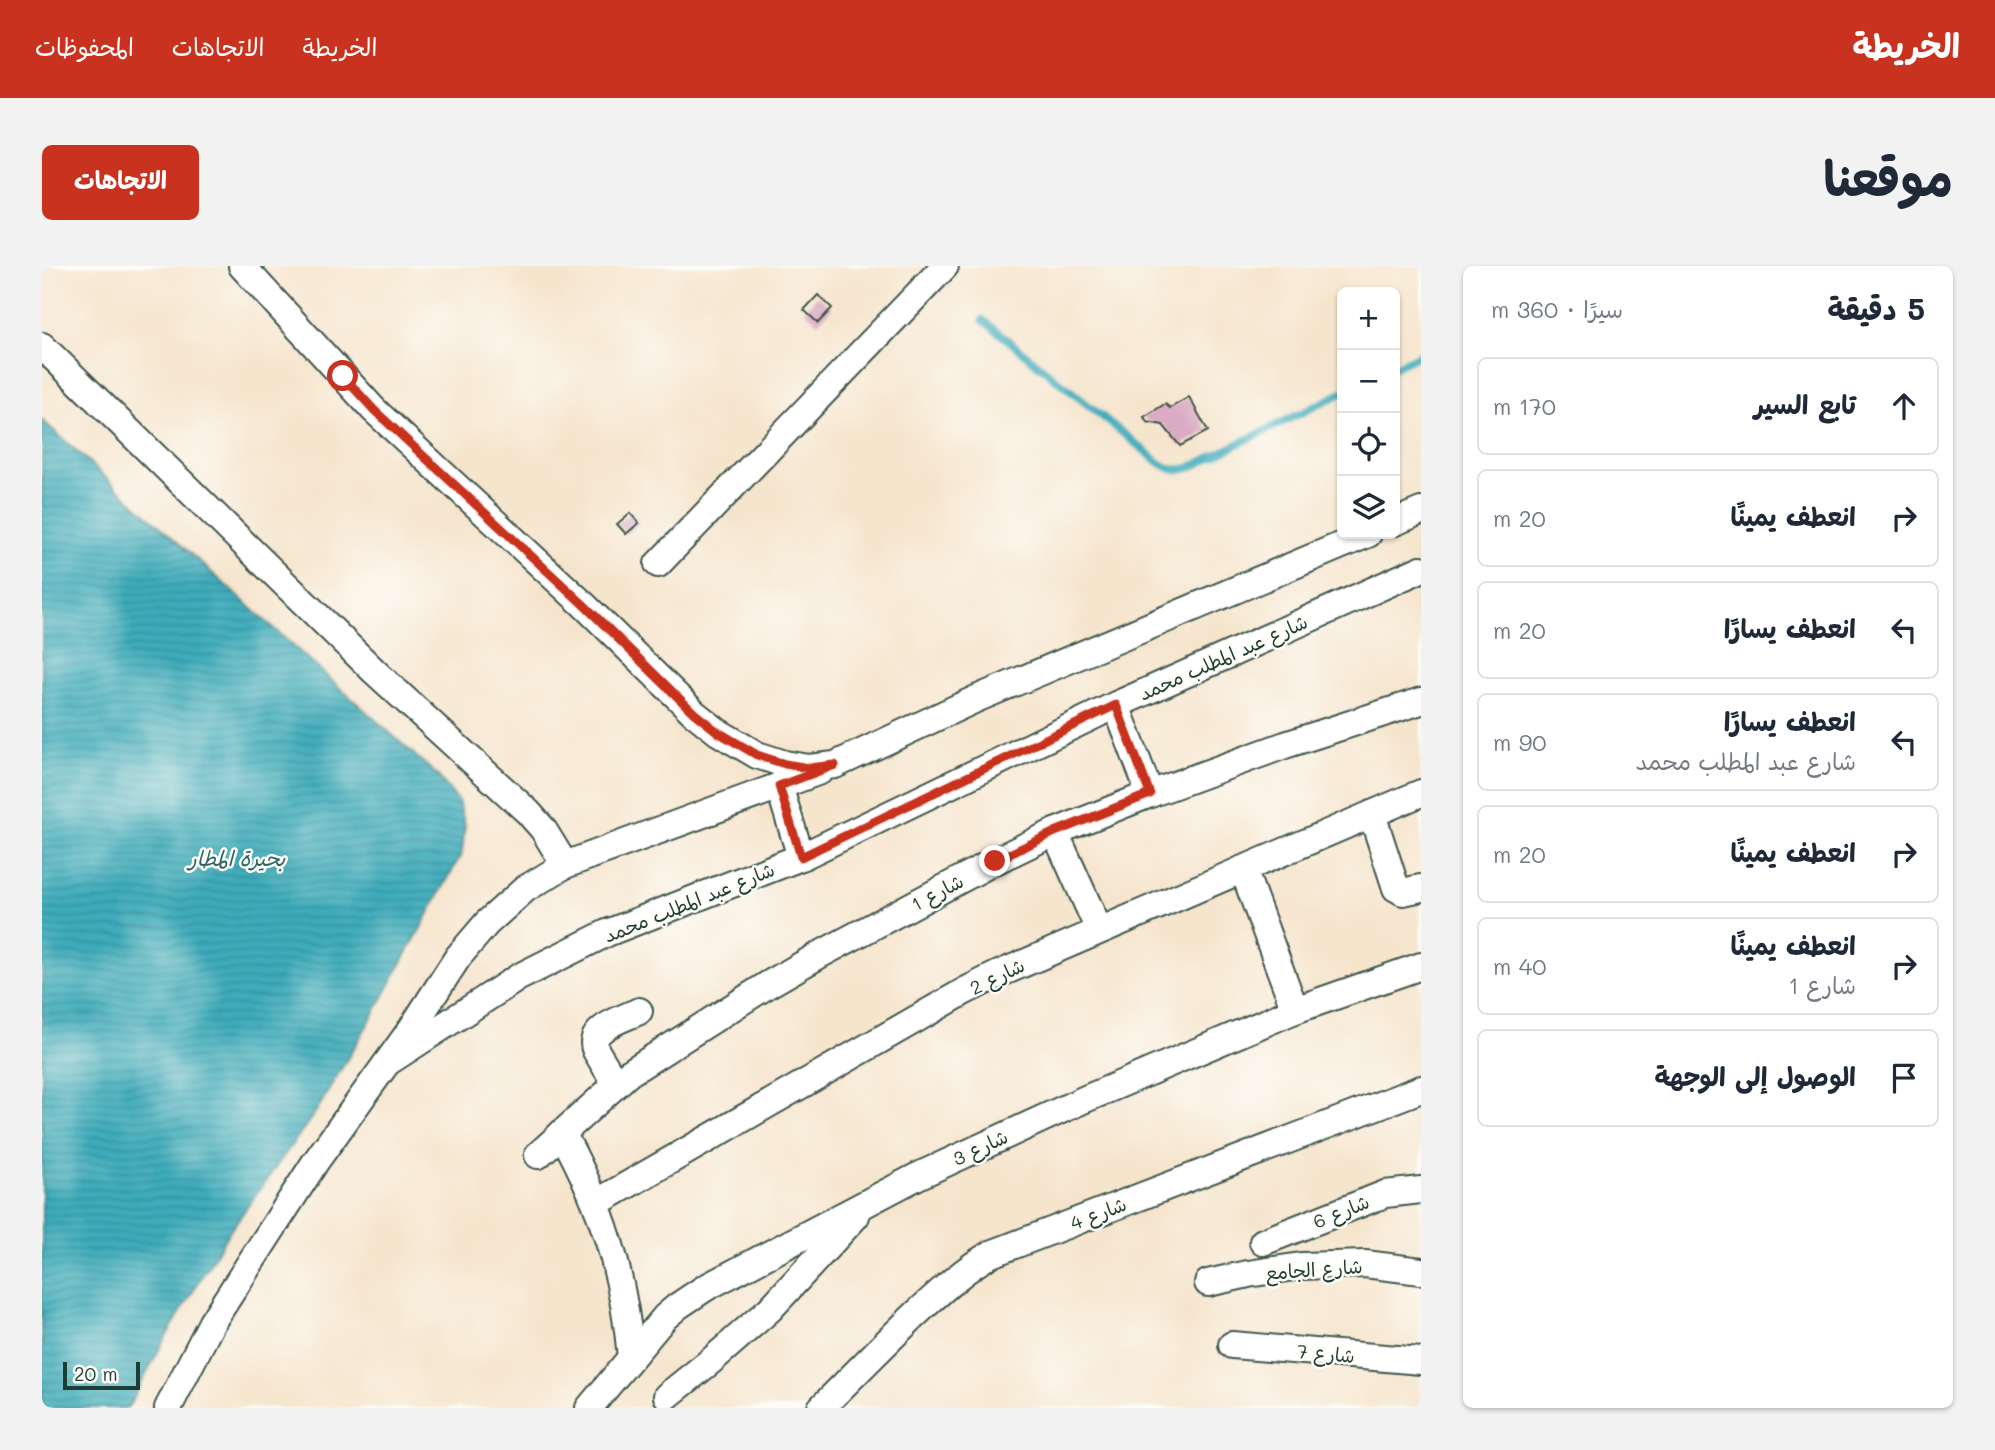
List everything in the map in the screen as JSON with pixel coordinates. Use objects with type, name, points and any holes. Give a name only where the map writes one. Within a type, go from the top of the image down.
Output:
[{"type":"street","points":[[242,266],[374,410],[584,605],[694,713],[718,732],[757,755],[809,768],[835,765]]},
{"type":"street","points":[[658,564],[945,266]]},
{"type":"street","points":[[42,346],[374,671],[510,794],[543,829],[565,865]]},
{"type":"street","points":[[1400,520],[1421,510]]},
{"type":"street","points":[[168,1408],[212,1322],[316,1161],[412,1028],[458,957],[487,923],[525,889],[565,865],[835,765],[976,699],[1356,539]]},
{"type":"street","name":"شارع عبد المطلب محمد","points":[[388,1062],[519,977],[607,933],[801,857],[1116,705],[1421,569]]},
{"type":"street","name":"شارع 1","points":[[538,1155],[629,1073],[667,1048],[810,960],[995,861],[1055,832],[1150,794],[1285,745],[1421,701]]},
{"type":"street","points":[[1116,705],[1150,794]]},
{"type":"street","points":[[779,786],[801,857]]},
{"type":"street","name":"شارع 2","points":[[596,1203],[965,991],[1032,958],[1421,793]]},
{"type":"street","points":[[1372,814],[1396,888],[1403,892],[1421,888]]},
{"type":"street","points":[[1055,832],[1099,930]]},
{"type":"street","points":[[1243,869],[1295,1010]]},
{"type":"street","name":"شارع 3","points":[[589,1408],[665,1317],[691,1296],[918,1176],[1083,1100],[1295,1010],[1421,966]]},
{"type":"street","points":[[616,1084],[593,1046],[593,1040],[600,1030],[639,1010]]},
{"type":"street","name":"شارع 4","points":[[821,1408],[865,1361],[947,1286],[990,1254],[1421,1089]]},
{"type":"street","points":[[562,1133],[580,1167],[610,1241],[620,1279],[631,1357]]},
{"type":"street","name":"شارع 6","points":[[1262,1242],[1385,1194],[1421,1190]]},
{"type":"street","points":[[667,1396],[770,1309],[869,1202]]},
{"type":"street","name":"شارع الجامع","points":[[1208,1283],[1301,1266],[1365,1264],[1421,1272]]},
{"type":"street","name":"شارع 7","points":[[1232,1345],[1421,1362]]},
{"type":"water","name":"بحيرة المطار","points":[[42,420],[438,776],[458,801],[465,824],[462,853],[371,1019],[317,1110],[227,1235],[167,1335],[128,1408],[42,1408]]},
{"type":"building","points":[[818,295],[832,308],[818,323],[804,310]]},
{"type":"building","points":[[1189,397],[1208,431],[1180,446],[1163,425],[1147,422],[1144,417],[1165,404],[1170,408]]},
{"type":"building","points":[[630,513],[639,523],[626,534],[617,524]]},
{"type":"waterway","points":[[983,320],[1156,460],[1171,468],[1189,468],[1337,395]]},
{"type":"waterway","points":[[1400,364],[1421,354]]},
{"type":"route","points":[[343,376],[374,410],[584,605],[694,713],[718,732],[757,755],[785,764],[809,768],[835,765],[779,786],[801,857],[1116,705],[1150,794],[1055,832],[995,861]]}]
